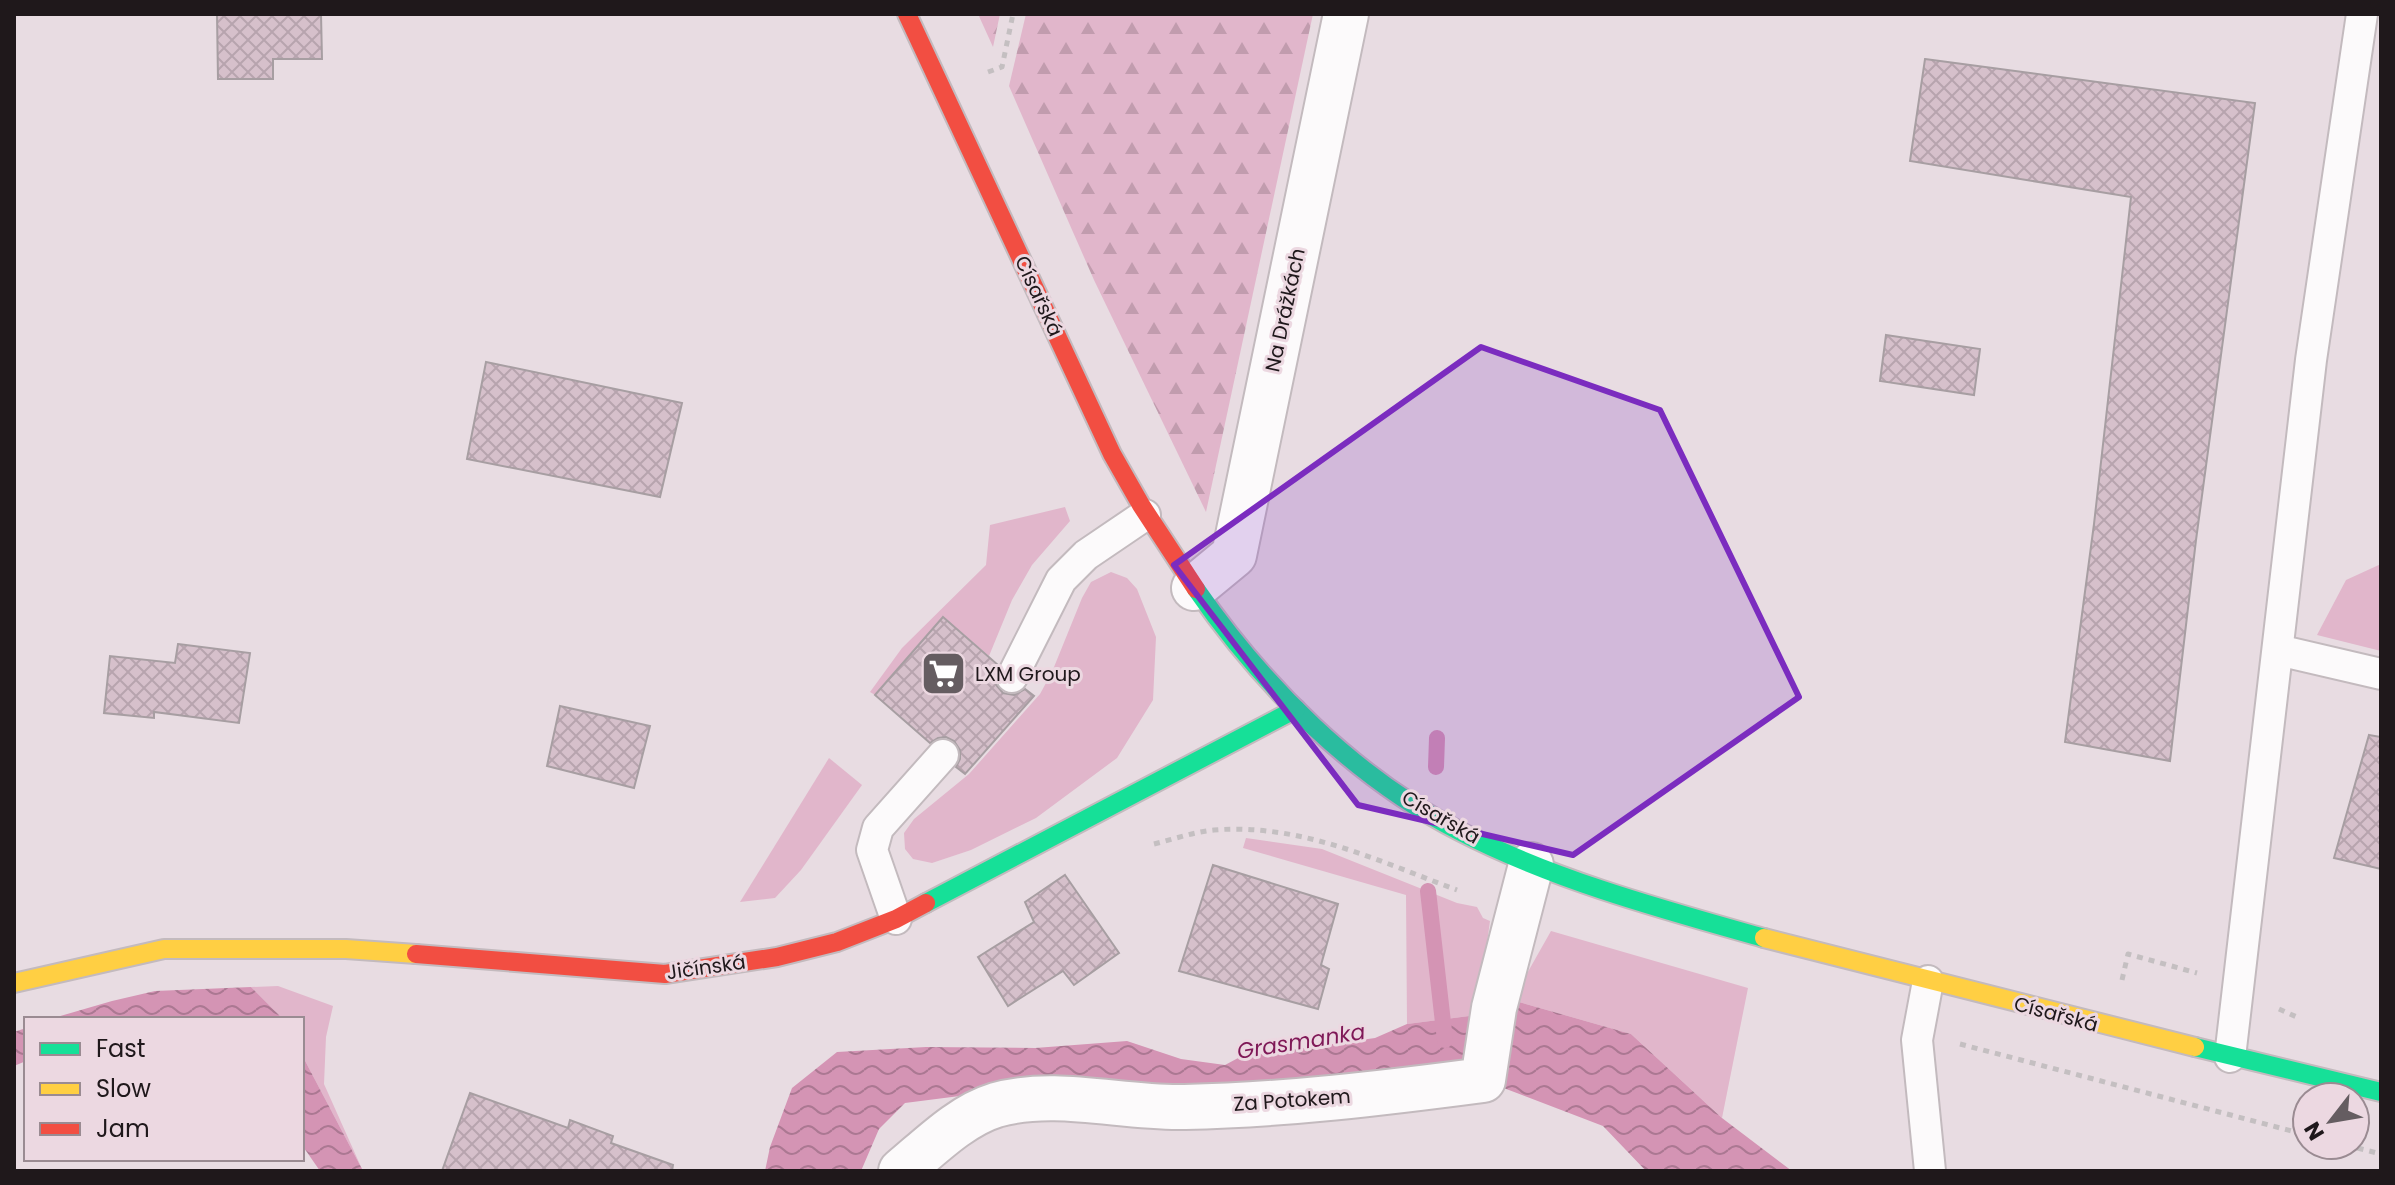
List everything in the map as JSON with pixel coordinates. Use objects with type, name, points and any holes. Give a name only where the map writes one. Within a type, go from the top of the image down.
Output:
[{"type":"street","name":"Císařská","points":[[907,14],[1112,454],[1145,515],[1242,652],[1296,709],[1351,758],[1414,805],[1451,827],[1531,865],[1687,918],[2230,1057],[2381,1092]]},
{"type":"street","name":"Na Drážkách","points":[[1194,588],[1234,555],[1346,14]]},
{"type":"street","name":"Jičínská","points":[[14,983],[164,949],[346,949],[665,974],[777,957],[837,942],[896,919],[1296,709]]},
{"type":"street","name":"Za Potokem","points":[[901,1171],[964,1120],[995,1105],[1041,1098],[1183,1107],[1379,1094],[1483,1082],[1494,1008],[1531,865]]},
{"type":"lane","points":[[2230,1057],[2311,360],[2362,14]]},
{"type":"lane","points":[[1012,677],[1061,580],[1086,555],[1145,515]]},
{"type":"lane","points":[[2278,650],[2381,674]]},
{"type":"lane","points":[[896,919],[872,850],[878,828],[943,755]]},
{"type":"lane","points":[[1928,981],[1918,1053],[1930,1171]]},
{"type":"path","points":[[1149,845],[1211,830],[1270,831],[1325,840],[1519,913]]},
{"type":"path","points":[[1919,1032],[2291,1131]]},
{"type":"highlighted area","points":[[1481,347],[1660,410],[1799,697],[1573,855],[1358,805],[1174,565]]},
{"type":"green space","points":[[978,14],[1000,14],[993,47]]},
{"type":"green space","points":[[1026,14],[1313,14],[1206,512],[1094,280],[1009,86]]},
{"type":"green space","points":[[1065,507],[1070,521],[1032,565],[1012,600],[989,656],[943,617],[875,695],[870,692],[902,648],[986,565],[990,525]]},
{"type":"green space","points":[[2381,564],[2381,651],[2317,635],[2346,580]]},
{"type":"green space","points":[[1111,572],[1127,578],[1137,589],[1156,637],[1153,700],[1117,758],[1036,818],[971,850],[932,863],[913,859],[905,849],[904,833],[914,819],[969,774],[1040,694],[1091,582]]},
{"type":"green space","points":[[829,758],[862,785],[801,870],[775,898],[740,902]]},
{"type":"green space","points":[[1246,838],[1322,849],[1457,903],[1477,907],[1483,918],[1490,921],[1477,1015],[1407,1024],[1406,895],[1243,848]]},
{"type":"green space","points":[[1551,931],[1748,988],[1722,1118],[1631,1034],[1512,1000]]},
{"type":"green space","points":[[278,986],[333,1006],[326,1037],[324,1084],[362,1169],[304,1059],[304,1017],[281,1017],[251,987]]},
{"type":"water","points":[[251,987],[281,1017],[57,1017],[155,991]]},
{"type":"water","points":[[1512,1000],[1631,1034],[1722,1118],[1792,1171],[1646,1171],[1603,1126],[1501,1087],[1376,1078],[1180,1094],[991,1092],[905,1103],[879,1129],[861,1171],[765,1171],[770,1147],[792,1088],[837,1052],[926,1047],[1035,1048],[1127,1041],[1181,1059],[1225,1065],[1240,1057],[1375,1038],[1407,1024],[1477,1015]]},
{"type":"water","points":[[24,1029],[24,1062],[14,1066],[14,1032]]},
{"type":"water","points":[[304,1059],[363,1171],[320,1171],[304,1148]]},
{"type":"building","points":[[217,14],[321,14],[322,59],[273,59],[273,79],[218,79]]},
{"type":"building","points":[[1925,59],[2255,103],[2196,540],[2170,761],[2065,742],[2094,524],[2131,197],[1910,161]]},
{"type":"building","points":[[1886,335],[1980,349],[1974,395],[1880,381]]},
{"type":"building","points":[[486,362],[682,403],[660,497],[467,459]]},
{"type":"building","points":[[943,617],[998,665],[994,679],[1003,693],[1014,695],[1025,689],[1034,696],[965,774],[956,767],[960,750],[954,741],[946,737],[930,743],[875,695]]},
{"type":"building","points":[[178,644],[250,653],[239,723],[154,712],[154,718],[104,713],[110,656],[175,663]]},
{"type":"building","points":[[560,706],[650,726],[634,788],[547,766]]},
{"type":"building","points":[[2369,735],[2381,737],[2381,869],[2334,858]]},
{"type":"building","points":[[1213,865],[1338,904],[1321,965],[1329,969],[1318,1009],[1179,971]]},
{"type":"building","points":[[1065,875],[1119,953],[1074,985],[1063,971],[1008,1006],[978,957],[1034,922],[1025,902]]},
{"type":"building","points":[[470,1093],[568,1128],[570,1120],[613,1136],[611,1143],[673,1165],[672,1171],[442,1171]]},
{"type":"waterway","points":[[1436,767],[1437,738]]},
{"type":"waterway","points":[[1428,891],[1445,1040]]},
{"type":"traffic: fast","points":[[1196,589],[1251,660],[1313,726],[1383,784],[1420,809],[1495,848],[1570,879],[1764,938]]},
{"type":"traffic: fast","points":[[926,903],[1296,709]]},
{"type":"traffic: fast","points":[[2195,1047],[2381,1092]]},
{"type":"traffic: slow","points":[[1764,938],[2195,1047]]},
{"type":"traffic: slow","points":[[14,983],[164,949],[346,949],[416,954]]},
{"type":"traffic: jam","points":[[907,14],[1112,454],[1196,589]]},
{"type":"traffic: jam","points":[[416,954],[665,974],[777,957],[837,942],[896,919],[926,903]]},
{"type":"place","name":"LXM Group","points":[[944,674]]},
{"type":"water label","name":"Grasmanka","points":[[1301,1041]]}]
